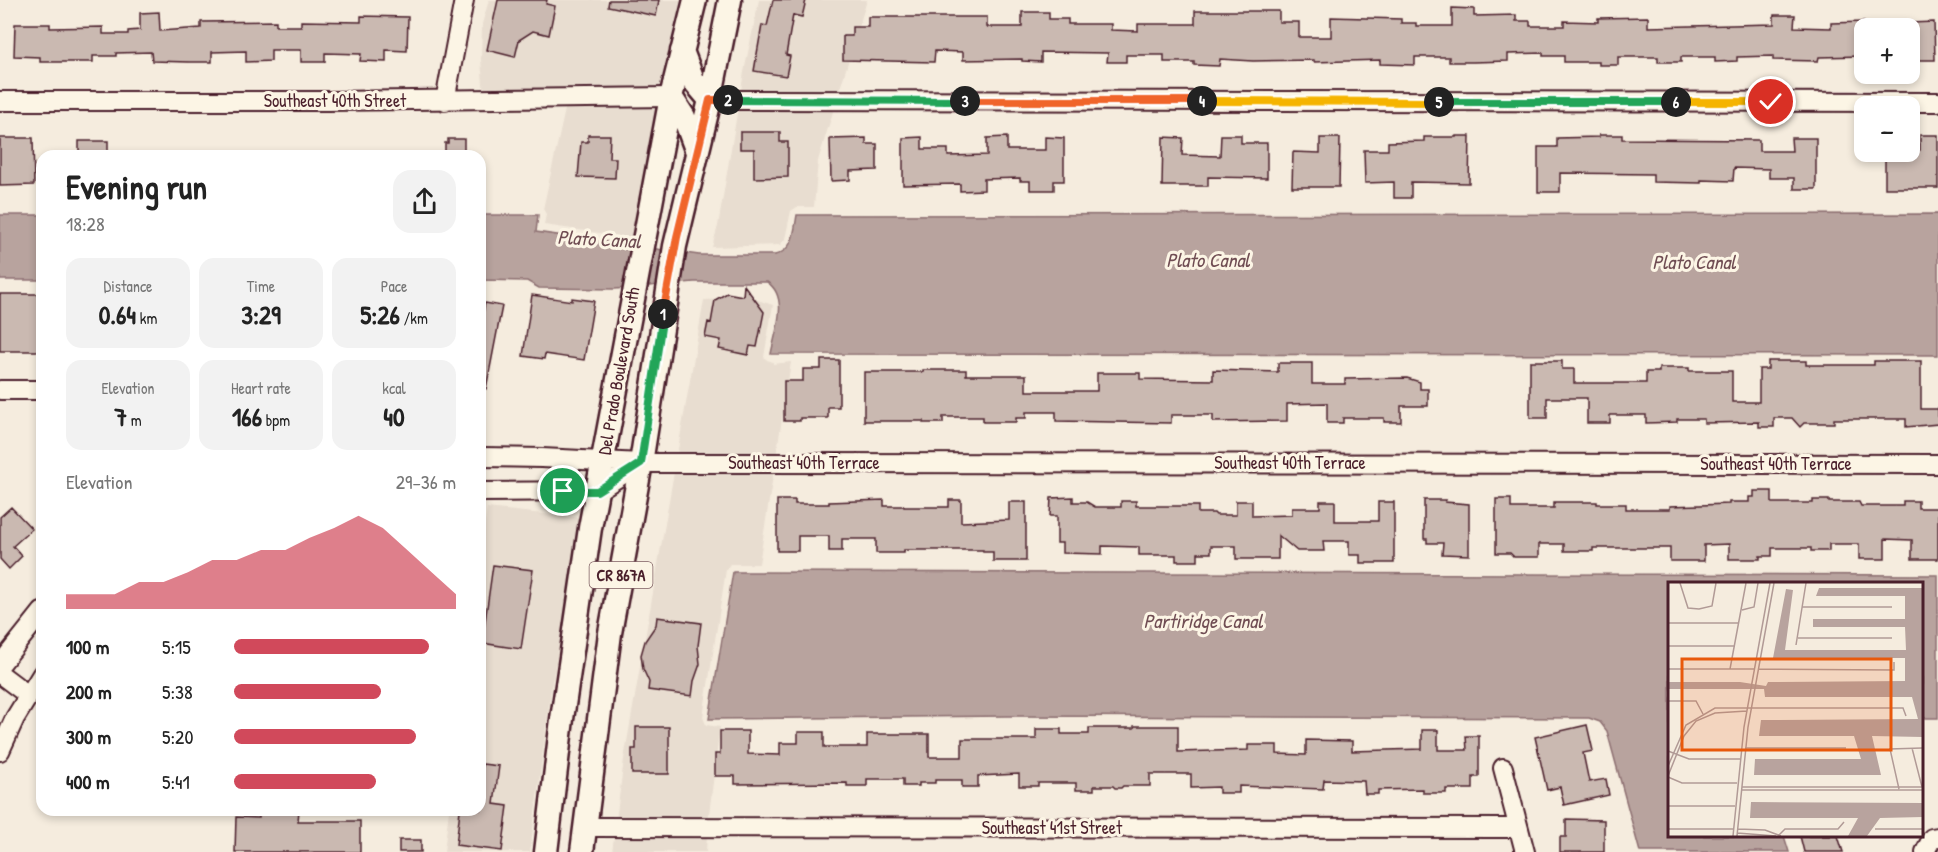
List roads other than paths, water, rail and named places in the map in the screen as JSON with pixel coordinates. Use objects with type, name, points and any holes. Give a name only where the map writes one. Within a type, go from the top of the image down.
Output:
[{"type":"main road","name":"Del Prado Boulevard South","points":[[546,852],[573,637],[597,491],[671,97],[695,0]]},
{"type":"main road","name":"Del Prado Boulevard South","points":[[582,852],[610,633],[641,463],[675,246],[710,100],[730,0]]},
{"type":"main road","points":[[682,51],[693,80],[710,100]]},
{"type":"main road","points":[[671,97],[684,117],[697,152]]},
{"type":"main road","points":[[553,797],[566,816],[586,827]]},
{"type":"street","points":[[445,101],[464,0]]},
{"type":"street","name":"Southeast 40th Street","points":[[0,101],[445,101],[556,97],[671,97]]},
{"type":"street","points":[[710,100],[1938,102]]},
{"type":"street","points":[[0,390],[36,390]]},
{"type":"street","name":"Southeast 40th Terrace","points":[[486,457],[641,463],[1938,464]]},
{"type":"street","points":[[486,492],[597,491],[641,463]]},
{"type":"street","points":[[0,665],[36,620]]},
{"type":"street","points":[[0,674],[28,695]]},
{"type":"street","points":[[0,752],[36,683]]},
{"type":"street","points":[[1503,768],[1525,852]]},
{"type":"street","name":"Southeast 41st Street","points":[[586,827],[1518,828]]},
{"type":"water","name":"Plato Canal","points":[[1938,214],[1938,355],[771,354],[778,326],[779,306],[774,288],[767,282],[694,282],[615,289],[539,288],[527,281],[486,280],[486,215],[538,215],[536,232],[699,255],[775,255],[790,245],[797,215]]},
{"type":"water","points":[[0,215],[36,215],[36,280],[0,280]]},
{"type":"water","name":"Partiridge Canal","points":[[733,572],[1938,575],[1938,718],[1923,718],[1923,582],[1668,582],[1668,837],[1784,837],[1789,852],[1640,852],[1607,731],[1600,722],[1589,718],[1007,716],[709,719]]}]
